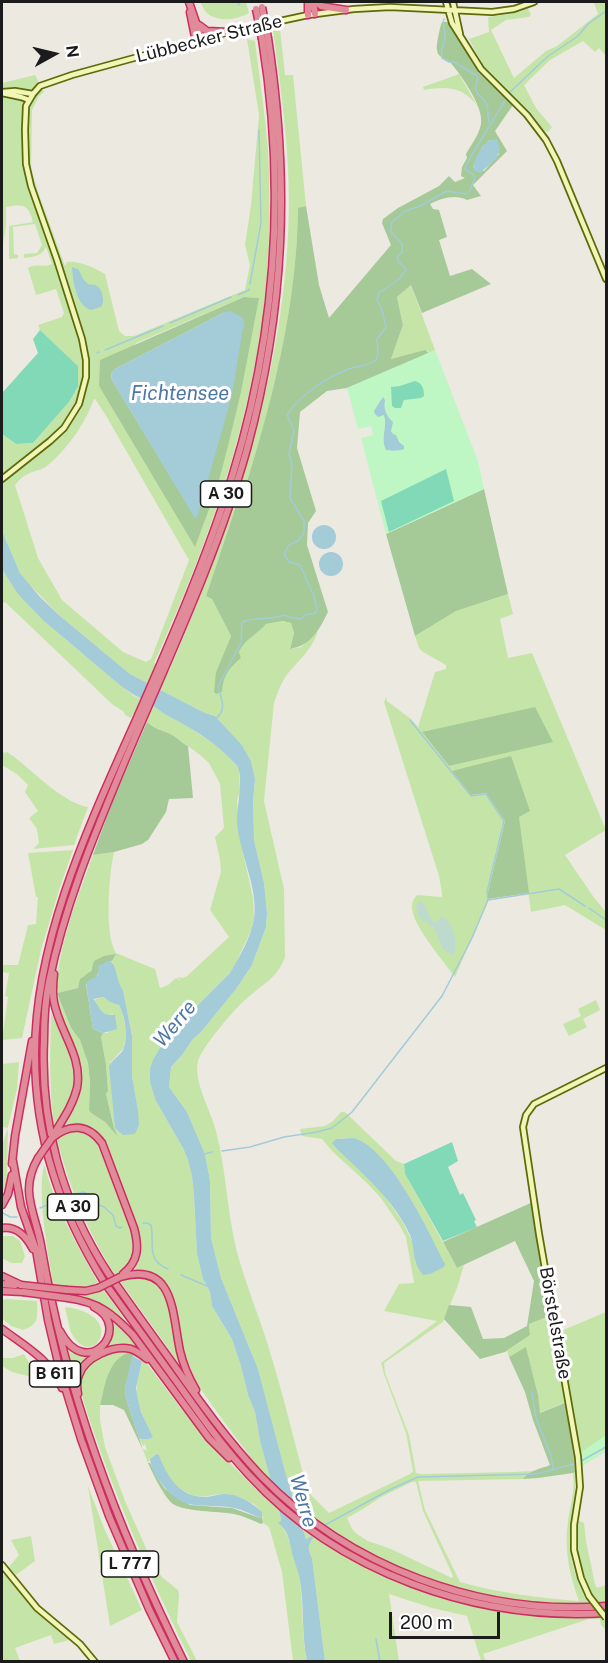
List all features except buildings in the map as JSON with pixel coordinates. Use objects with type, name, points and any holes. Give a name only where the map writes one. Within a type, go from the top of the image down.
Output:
[{"type":"highway","points":[[189,2],[200,27],[207,31],[229,32]]},
{"type":"highway","points":[[189,2],[199,41]]},
{"type":"highway","points":[[308,2],[312,14]]},
{"type":"highway","points":[[312,14],[315,2],[321,6],[346,10]]},
{"type":"highway","name":"A 30","points":[[258,5],[277,98],[282,173],[281,240],[264,380],[240,471],[206,568],[84,842],[49,951],[39,1006],[35,1052],[38,1102],[46,1151],[62,1204],[87,1255],[104,1282],[226,1449],[271,1497],[346,1552],[389,1574],[446,1596],[495,1608],[606,1616]]},
{"type":"highway","points":[[197,22],[199,41]]},
{"type":"highway","name":"A 30","points":[[140,718],[86,856],[58,944],[46,1001],[43,1061],[47,1120],[65,1190],[95,1254],[222,1430],[276,1491],[308,1517],[354,1547],[386,1564],[444,1588],[522,1605],[606,1606]]},
{"type":"highway","points":[[58,944],[52,992],[62,1028],[72,1048],[78,1074],[74,1097],[58,1130]]},
{"type":"highway","points":[[2,1205],[12,1179],[15,1136],[39,1006]]},
{"type":"highway","points":[[58,1130],[81,1128],[88,1130],[97,1135],[102,1143],[137,1242],[138,1252],[135,1260],[120,1277]]},
{"type":"highway","name":"L 777","points":[[58,1130],[38,1158],[32,1172],[28,1194],[41,1243],[54,1317],[87,1435],[120,1521],[184,1662]]},
{"type":"highway","name":"L 777","points":[[13,1161],[21,1207],[36,1250],[48,1320],[60,1371],[81,1439],[109,1516],[149,1609],[175,1662]]},
{"type":"highway","points":[[2,1228],[17,1229],[24,1236],[33,1250],[38,1268]]},
{"type":"highway","points":[[2,1291],[22,1289],[86,1291],[134,1273],[154,1277],[163,1285],[170,1298],[187,1372],[222,1430]]},
{"type":"highway","points":[[2,1276],[22,1289]]},
{"type":"highway","points":[[2,1284],[92,1303],[109,1312],[133,1335],[209,1438],[243,1473],[248,1474]]},
{"type":"highway","points":[[54,1317],[61,1333],[72,1347],[82,1352],[90,1352],[103,1347],[109,1331],[105,1315],[98,1309],[68,1298]]},
{"type":"highway","name":"B 611","points":[[2,1329],[48,1364],[63,1391],[75,1429],[81,1439]]},
{"type":"highway","points":[[87,1435],[89,1428],[77,1388],[79,1374],[88,1362],[107,1351],[132,1349],[147,1358],[168,1383]]},
{"type":"main road","points":[[446,2],[452,23],[481,69],[527,115],[546,140],[604,268],[606,279]]},
{"type":"main road","points":[[453,2],[461,37]]},
{"type":"main road","name":"Lübbecker Straße","points":[[2,479],[59,433],[71,418],[83,393],[87,371],[82,339],[28,174],[25,154],[25,113],[29,100],[40,86],[54,80],[229,32],[312,14],[397,7],[455,11],[503,11],[534,2]]},
{"type":"main road","points":[[2,93],[15,91],[33,94]]},
{"type":"main road","points":[[2,93],[29,100]]},
{"type":"main road","name":"Börstelstraße","points":[[606,1068],[534,1104],[526,1115],[523,1127],[539,1234],[578,1457],[579,1496],[574,1526],[574,1550],[578,1571],[590,1596],[606,1616]]},
{"type":"main road","points":[[2,1564],[37,1608],[80,1644],[93,1662]]},
{"type":"green space","points":[[200,2],[246,2],[249,13],[232,19],[220,19],[209,15]]},
{"type":"green space","points":[[606,2],[606,56],[599,48],[595,52],[583,41],[550,60],[524,85],[536,108],[552,127],[548,132],[544,131],[532,114],[490,75],[469,39],[489,32],[488,17],[528,8],[531,15],[529,17],[506,20],[491,30],[514,78],[546,51],[557,46],[598,14],[594,3]]},
{"type":"green space","points":[[442,22],[451,24],[478,72],[513,105],[495,131],[507,151],[473,185],[481,196],[467,200],[458,197],[448,198],[430,204],[433,209],[439,210],[447,237],[439,240],[450,276],[472,269],[491,284],[422,313],[411,285],[397,297],[403,325],[391,359],[425,350],[429,353],[347,388],[327,391],[300,412],[297,448],[316,511],[308,523],[307,545],[328,612],[318,631],[309,640],[290,649],[294,633],[291,623],[283,621],[266,624],[242,647],[239,652],[241,658],[227,672],[222,692],[216,694],[214,692],[216,672],[231,636],[212,599],[206,596],[238,500],[241,501],[272,393],[293,283],[298,208],[306,206],[319,285],[329,318],[391,245],[382,223],[383,219],[398,208],[439,186],[449,176],[455,182],[465,178],[461,176],[462,167],[467,158],[466,154],[479,132],[481,117],[475,100],[465,83],[450,62],[438,53],[437,44]],"holes":[[[490,140],[499,154],[484,171],[473,167],[482,147]]]},
{"type":"green space","points":[[280,29],[285,75],[293,75],[306,206],[298,209],[293,283],[272,393],[241,501],[238,501],[206,596],[212,599],[231,636],[216,672],[222,683],[227,669],[241,658],[239,652],[242,647],[266,624],[283,621],[291,623],[294,633],[290,649],[301,647],[318,632],[315,640],[284,679],[274,703],[264,801],[284,889],[285,957],[278,971],[240,1005],[211,1039],[198,1061],[198,1078],[214,1123],[219,1145],[236,1248],[270,1352],[311,1495],[329,1513],[413,1471],[406,1433],[381,1363],[437,1321],[384,1311],[399,1284],[414,1283],[406,1237],[381,1198],[322,1139],[302,1136],[300,1129],[325,1126],[341,1112],[345,1112],[396,1161],[404,1164],[405,1174],[457,1268],[464,1265],[443,1322],[384,1363],[385,1373],[409,1435],[416,1473],[533,1471],[523,1479],[418,1481],[425,1510],[460,1582],[519,1594],[579,1601],[572,1581],[567,1551],[568,1521],[573,1491],[573,1473],[575,1472],[570,1533],[572,1561],[585,1596],[592,1596],[581,1573],[575,1546],[576,1523],[580,1521],[584,1523],[595,1584],[597,1588],[606,1585],[606,1630],[601,1625],[600,1619],[589,1619],[483,1654],[486,1661],[481,1661],[467,1616],[432,1608],[389,1594],[399,1661],[325,1661],[312,1558],[308,1548],[309,1538],[306,1539],[286,1476],[258,1369],[221,1278],[211,1238],[210,1181],[205,1154],[187,1112],[169,1087],[171,1067],[236,989],[252,965],[266,927],[264,883],[254,840],[255,779],[251,761],[242,745],[215,716],[130,674],[60,616],[20,573],[2,531],[2,434],[16,444],[33,443],[69,402],[78,388],[78,366],[40,330],[38,325],[62,317],[64,313],[56,289],[36,295],[28,268],[52,264],[46,247],[40,254],[24,258],[24,254],[37,253],[42,245],[35,224],[13,227],[14,254],[18,255],[18,258],[9,259],[9,226],[33,222],[24,207],[6,207],[2,250],[2,83],[35,75],[44,92],[39,96],[32,110],[31,169],[65,266],[67,262],[82,263],[105,274],[119,331],[125,336],[134,336],[245,290],[250,265],[245,245],[259,115],[247,39],[255,41],[267,139],[270,195],[268,263],[261,331],[249,393],[228,472],[201,550],[154,663],[169,671],[231,512],[263,403],[275,347],[288,234],[289,183],[273,30]],"holes":[[[244,297],[258,298],[217,488],[195,546],[99,386],[136,343]],[[95,399],[189,560],[151,659],[146,662],[123,652],[62,600],[38,558],[15,485],[26,475],[45,467],[62,452],[86,417]],[[354,1138],[368,1145],[395,1174],[444,1264],[416,1264],[413,1243],[402,1221],[379,1188],[336,1139]],[[416,1482],[423,1511],[452,1578],[391,1549],[368,1541],[352,1529],[347,1518],[381,1497]]]},
{"type":"green space","points":[[459,74],[478,107],[473,100],[461,92],[448,88],[424,90],[423,87]]},
{"type":"green space","points":[[411,285],[435,350],[391,359],[403,325],[397,297]]},
{"type":"green space","points":[[244,297],[259,298],[228,446],[217,488],[195,547],[99,386],[100,360]],"holes":[[[225,312],[195,517],[112,380],[111,374],[115,369]]]},
{"type":"green space","points":[[40,330],[78,366],[78,387],[69,402],[33,443],[16,444],[2,434],[2,393],[38,353],[33,339]]},
{"type":"green space","points":[[435,350],[478,461],[484,489],[386,534],[361,438],[373,435],[371,426],[358,429],[347,388]]},
{"type":"green space","points":[[415,381],[422,386],[424,396],[404,400],[401,408],[392,406],[391,387]]},
{"type":"green space","points":[[446,469],[454,501],[389,532],[381,501]]},
{"type":"green space","points":[[484,489],[508,594],[456,611],[415,636],[386,534]]},
{"type":"green space","points":[[2,569],[27,603],[57,632],[134,696],[154,705],[223,750],[239,769],[240,791],[237,800],[240,839],[253,898],[252,928],[230,973],[167,1036],[160,1047],[156,1101],[188,1160],[194,1195],[197,1254],[203,1279],[210,1292],[212,1306],[232,1339],[241,1366],[255,1412],[260,1441],[282,1524],[295,1558],[301,1587],[307,1661],[293,1661],[282,1572],[269,1527],[263,1523],[260,1510],[248,1501],[231,1495],[191,1494],[180,1489],[172,1481],[159,1455],[155,1454],[148,1463],[143,1450],[147,1451],[145,1444],[143,1446],[139,1438],[153,1437],[138,1400],[137,1383],[142,1361],[132,1356],[134,1353],[143,1358],[210,1443],[257,1490],[249,1455],[199,1387],[185,1356],[171,1291],[159,1276],[135,1270],[141,1243],[108,1148],[89,1128],[84,1126],[63,1127],[76,1104],[81,1075],[79,1062],[60,1013],[58,995],[71,1028],[80,1040],[88,1063],[89,1110],[105,1122],[118,1137],[106,1094],[108,1091],[106,1064],[101,1037],[103,1033],[108,1033],[113,1014],[108,1016],[99,1010],[93,1000],[104,997],[119,1005],[126,1032],[124,1048],[110,1063],[138,1110],[132,1076],[132,1036],[123,990],[112,961],[116,954],[92,967],[89,974],[82,977],[78,988],[57,993],[56,981],[63,945],[93,855],[114,852],[109,889],[109,918],[112,944],[116,953],[155,969],[160,988],[176,978],[181,981],[177,977],[187,976],[229,937],[210,910],[221,872],[215,837],[224,828],[220,784],[209,763],[200,755],[173,736],[152,728],[147,722],[133,714],[131,718],[125,715],[5,602],[2,604]]},
{"type":"green space","points":[[508,594],[513,614],[500,619],[508,658],[532,653],[606,830],[565,855],[606,912],[606,930],[565,905],[531,912],[518,817],[530,811],[453,771],[471,795],[486,793],[505,821],[488,892],[489,899],[455,977],[425,937],[413,913],[412,903],[417,895],[442,897],[442,893],[439,876],[384,702],[386,697],[387,701],[418,727],[435,672],[446,669],[446,665],[423,652],[415,636],[456,611]],"holes":[[[422,732],[553,741],[449,766]]]},
{"type":"green space","points":[[535,707],[553,742],[449,766],[422,732]]},
{"type":"green space","points":[[147,722],[188,746],[193,798],[169,799],[166,812],[148,840],[142,844],[93,855],[113,800]]},
{"type":"green space","points":[[2,751],[13,756],[69,800],[88,807],[74,845],[33,849],[39,843],[37,829],[29,818],[38,811],[25,792],[28,785],[18,775],[2,765]]},
{"type":"green space","points":[[511,756],[530,811],[519,817],[529,893],[488,899],[505,821],[486,793],[471,795],[452,771]]},
{"type":"green space","points":[[73,850],[41,950],[22,1038],[2,1040],[9,973],[2,972],[3,965],[18,965],[28,925],[36,924],[38,897],[36,897],[28,853]]},
{"type":"green space","points":[[422,901],[433,922],[437,922],[442,916],[449,924],[456,945],[453,955],[444,949],[434,929],[418,915],[416,904]]},
{"type":"green space","points":[[116,954],[112,961],[99,971],[96,978],[86,984],[93,1029],[103,1033],[101,1037],[106,1064],[108,1091],[106,1094],[118,1137],[105,1122],[89,1110],[88,1063],[80,1040],[71,1028],[57,993],[78,988],[80,979],[91,971],[94,961]]},
{"type":"green space","points":[[596,1000],[600,1010],[583,1019],[587,1027],[569,1036],[563,1024],[581,1016],[578,1009]]},
{"type":"green space","points":[[51,1013],[62,1035],[73,1069],[71,1093],[67,1105],[54,1125],[50,1055]]},
{"type":"green space","points":[[19,1062],[17,1089],[8,1128],[2,1127],[2,1064]]},
{"type":"green space","points":[[8,1128],[7,1179],[2,1195],[2,1145]]},
{"type":"green space","points":[[73,1130],[86,1132],[96,1139],[131,1230],[134,1244],[133,1257],[127,1267],[115,1275],[88,1226],[62,1159],[57,1140]]},
{"type":"green space","points":[[452,1142],[458,1161],[448,1167],[460,1195],[463,1193],[477,1227],[443,1241],[405,1174],[404,1164]]},
{"type":"green space","points":[[44,1164],[67,1225],[98,1282],[88,1287],[53,1285],[42,1208]]},
{"type":"green space","points":[[533,1202],[552,1315],[529,1324],[530,1335],[505,1352],[480,1359],[444,1319],[449,1305],[471,1307],[483,1339],[504,1338],[527,1326],[534,1281],[515,1241],[457,1268],[443,1242]]},
{"type":"green space","points":[[3,1236],[13,1236],[20,1241],[25,1256],[22,1263],[11,1263],[2,1258]]},
{"type":"green space","points":[[131,1276],[155,1280],[161,1286],[174,1321],[183,1369],[120,1281]]},
{"type":"green space","points":[[103,1289],[128,1325],[103,1307],[75,1294]]},
{"type":"green space","points":[[2,1300],[37,1301],[35,1322],[23,1330],[11,1326],[2,1318]]},
{"type":"green space","points":[[66,1307],[84,1312],[96,1319],[101,1328],[101,1336],[97,1343],[91,1347],[84,1346],[73,1337]]},
{"type":"green space","points":[[105,1312],[120,1323],[147,1355],[132,1348],[98,1354],[76,1378],[67,1346],[74,1352],[84,1355],[94,1354],[103,1349],[108,1338]]},
{"type":"green space","points":[[606,1312],[606,1451],[582,1466],[566,1402],[539,1413],[538,1395],[526,1348],[509,1357],[507,1351],[530,1335],[529,1324],[552,1315],[556,1333]]},
{"type":"green space","points":[[526,1347],[540,1413],[567,1402],[576,1456],[574,1456],[575,1472],[573,1473],[523,1479],[532,1472],[550,1465],[525,1392],[509,1357]]},
{"type":"green space","points":[[116,1351],[129,1352],[121,1356],[103,1391],[100,1420],[105,1447],[125,1501],[153,1564],[162,1577],[178,1590],[177,1622],[197,1661],[191,1661],[145,1562],[104,1462],[81,1393],[82,1377],[89,1366],[101,1357]]},
{"type":"green space","points":[[129,1352],[134,1353],[125,1388],[126,1398],[143,1450],[124,1410],[113,1405],[100,1405],[112,1367],[116,1361]]},
{"type":"green space","points":[[24,1354],[36,1378],[12,1372],[2,1366],[2,1358],[13,1358]]},
{"type":"green space","points":[[606,1435],[606,1451],[582,1466],[580,1453]]},
{"type":"green space","points":[[148,1463],[165,1489],[190,1505],[232,1508],[262,1518],[263,1523],[234,1514],[194,1510],[173,1504],[162,1491]]},
{"type":"green space","points":[[88,1486],[104,1528],[142,1610],[110,1626]]},
{"type":"green space","points":[[31,1536],[35,1561],[16,1575],[9,1567],[19,1555],[11,1540]]},
{"type":"green space","points":[[6,1575],[37,1613],[69,1640],[54,1644],[51,1635],[15,1648],[20,1661],[2,1661],[2,1576]]},
{"type":"water","points":[[494,139],[497,140],[500,149],[496,159],[480,173],[473,170],[482,147]]},
{"type":"water","points":[[72,267],[78,269],[89,285],[95,285],[100,289],[103,298],[101,307],[91,310],[82,304],[76,292]]},
{"type":"water","name":"Fichtensee","points":[[231,311],[243,318],[244,322],[232,395],[198,515],[195,518],[112,380],[111,374],[115,369]]},
{"type":"water","points":[[383,397],[386,412],[393,422],[391,431],[404,449],[386,450],[384,446],[384,415],[378,417],[374,411]]},
{"type":"water","points":[[324,525],[329,526],[335,532],[335,542],[329,548],[324,549],[319,548],[313,542],[312,537],[313,532],[319,526]]},
{"type":"water","points":[[2,531],[20,573],[60,616],[130,674],[215,716],[242,745],[251,761],[255,779],[254,840],[264,883],[266,927],[252,965],[236,989],[171,1067],[169,1087],[187,1112],[205,1154],[210,1181],[211,1238],[221,1278],[258,1369],[286,1475],[306,1539],[312,1536],[313,1538],[309,1548],[325,1661],[307,1661],[299,1576],[288,1536],[278,1523],[281,1518],[260,1441],[255,1412],[232,1339],[212,1306],[210,1292],[203,1279],[197,1254],[194,1195],[188,1160],[156,1101],[150,1082],[153,1060],[167,1036],[230,973],[250,933],[255,907],[238,832],[239,771],[231,759],[212,742],[125,689],[44,621],[18,594],[2,569]]},
{"type":"water","points":[[331,552],[339,556],[343,564],[339,572],[331,576],[323,572],[319,564],[323,556]]},
{"type":"water","points":[[110,960],[123,990],[132,1036],[132,1076],[139,1125],[135,1134],[123,1135],[115,1128],[109,1066],[124,1048],[126,1032],[123,1015],[119,1005],[104,997],[93,999],[103,1012],[115,1015],[117,1029],[103,1033],[93,1029],[86,983],[97,976],[98,966]]},
{"type":"water","points":[[354,1138],[368,1145],[395,1174],[429,1232],[445,1264],[444,1267],[423,1275],[416,1264],[410,1235],[396,1210],[332,1143],[336,1139]]},
{"type":"water","points":[[132,1356],[142,1361],[136,1388],[141,1412],[153,1437],[148,1439],[139,1438],[126,1398],[125,1388]]},
{"type":"water","points":[[156,1454],[159,1455],[170,1478],[181,1489],[196,1496],[234,1495],[262,1512],[262,1518],[234,1508],[195,1505],[178,1500],[154,1473],[150,1459]]},
{"type":"waterway","points":[[509,93],[547,57],[578,36],[588,24],[606,11]]},
{"type":"waterway","points":[[215,719],[222,708],[218,686],[241,643],[242,622],[284,615],[301,619],[307,614],[314,614],[317,610],[314,596],[300,565],[289,562],[284,554],[289,545],[298,541],[304,533],[304,521],[290,498],[292,464],[289,454],[294,430],[287,415],[299,400],[331,377],[376,360],[377,339],[386,327],[377,300],[379,293],[398,280],[406,270],[398,261],[397,257],[402,252],[402,244],[391,232],[391,223],[405,211],[420,206],[447,191],[466,194],[475,178],[465,169],[490,125],[488,107],[476,92],[478,78],[476,75],[442,58],[445,42],[444,19]]},
{"type":"waterway","points":[[491,124],[507,97]]},
{"type":"waterway","points":[[250,284],[261,223],[259,130]]},
{"type":"waterway","points":[[238,295],[249,289]]},
{"type":"waterway","points":[[170,323],[231,297]]},
{"type":"waterway","points":[[105,350],[163,326]]},
{"type":"waterway","points":[[410,720],[471,796],[486,794],[504,821],[487,892],[488,900]]},
{"type":"waterway","points":[[222,1151],[250,1147],[284,1137],[332,1128],[352,1112],[442,996],[472,938],[488,900],[559,889],[585,906]]},
{"type":"waterway","points":[[589,908],[606,920]]},
{"type":"waterway","points":[[204,1154],[212,1152]]},
{"type":"waterway","points":[[74,1195],[86,1193],[89,1201],[104,1207],[113,1215],[116,1226],[122,1227]]},
{"type":"waterway","points":[[40,1208],[55,1202]]},
{"type":"waterway","points":[[3,1213],[10,1217],[17,1217]]},
{"type":"waterway","points":[[143,1223],[151,1225],[152,1250],[156,1261],[168,1269]]},
{"type":"waterway","points":[[181,1275],[207,1286]]},
{"type":"waterway","points":[[532,1392],[536,1418],[551,1456],[553,1468]]},
{"type":"waterway","points":[[581,1461],[606,1447]]},
{"type":"waterway","name":"Werre","points":[[325,1525],[418,1477],[537,1474],[577,1463]]},
{"type":"waterway","points":[[376,1639],[380,1662]]}]
